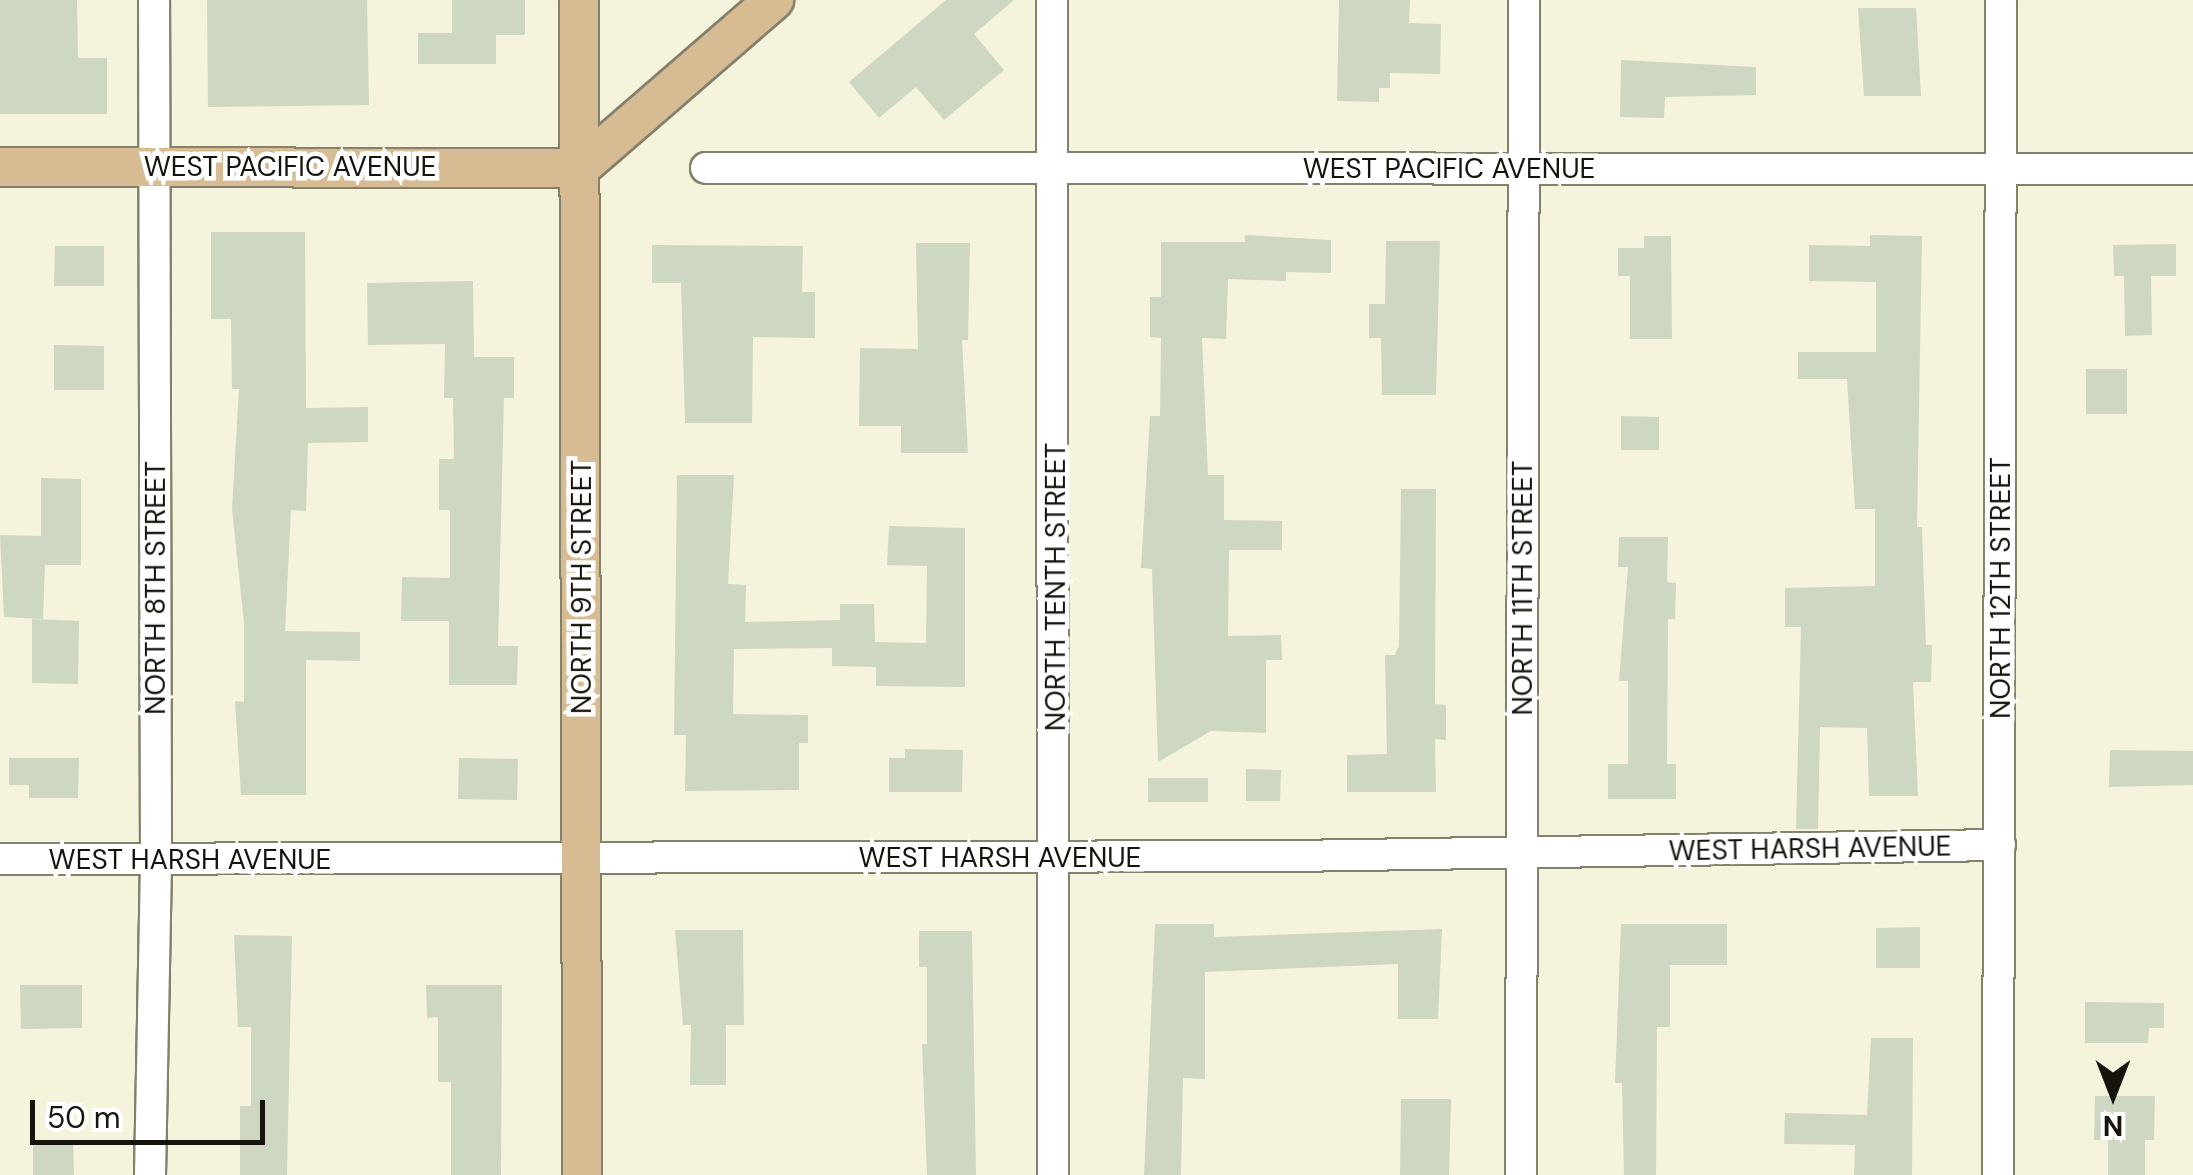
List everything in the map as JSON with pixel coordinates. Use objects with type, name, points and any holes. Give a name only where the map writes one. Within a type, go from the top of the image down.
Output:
[{"type":"main road","name":"NORTH 9TH STREET","points":[[579,0],[582,1175]]},
{"type":"main road","points":[[580,168],[774,0]]},
{"type":"main road","name":"WEST PACIFIC AVENUE","points":[[0,167],[580,168]]},
{"type":"street","name":"NORTH 8TH STREET","points":[[150,1175],[156,860],[154,0]]},
{"type":"street","name":"NORTH TENTH STREET","points":[[1052,0],[1056,168],[1052,1175]]},
{"type":"street","name":"NORTH 11TH STREET","points":[[1522,1175],[1524,0]]},
{"type":"street","name":"NORTH 12TH STREET","points":[[1998,1175],[2001,0]]},
{"type":"street","name":"WEST PACIFIC AVENUE","points":[[706,168],[2193,169]]},
{"type":"street","name":"WEST HARSH AVENUE","points":[[0,859],[1056,858],[2000,845]]},
{"type":"building","points":[[0,0],[77,0],[78,58],[107,58],[107,114],[0,114]]},
{"type":"building","points":[[207,0],[367,0],[369,105],[208,107]]},
{"type":"building","points":[[452,0],[525,0],[525,35],[496,35],[496,64],[418,64],[418,33],[452,33]]},
{"type":"building","points":[[946,0],[1014,0],[974,34],[1004,70],[944,120],[916,87],[879,118],[849,82]]},
{"type":"building","points":[[1339,0],[1410,0],[1409,23],[1441,24],[1440,74],[1390,73],[1390,88],[1379,88],[1379,102],[1337,101]]},
{"type":"building","points":[[1858,8],[1916,8],[1921,96],[1864,96]]},
{"type":"building","points":[[1621,60],[1756,67],[1756,95],[1665,97],[1664,118],[1620,117]]},
{"type":"building","points":[[211,232],[305,232],[306,408],[368,407],[368,442],[308,443],[306,511],[291,510],[285,631],[360,632],[360,661],[306,660],[306,795],[241,795],[235,701],[244,702],[244,623],[232,509],[239,389],[232,389],[231,319],[211,319]]},
{"type":"building","points":[[1245,235],[1331,240],[1331,273],[1286,272],[1286,281],[1228,279],[1226,339],[1202,338],[1208,475],[1224,475],[1224,520],[1282,521],[1282,550],[1229,550],[1228,636],[1281,635],[1282,660],[1266,660],[1266,733],[1211,731],[1158,762],[1152,569],[1141,568],[1150,416],[1160,416],[1161,338],[1150,337],[1150,297],[1161,297],[1161,242],[1245,242]]},
{"type":"building","points":[[1870,235],[1922,236],[1917,527],[1922,527],[1926,645],[1932,645],[1931,682],[1913,682],[1918,796],[1869,796],[1867,728],[1820,727],[1818,829],[1796,829],[1801,627],[1785,627],[1785,588],[1875,586],[1875,509],[1855,509],[1847,379],[1798,379],[1798,352],[1876,352],[1876,282],[1809,281],[1809,245],[1870,246]]},
{"type":"building","points":[[1644,236],[1671,236],[1672,339],[1630,339],[1630,276],[1618,276],[1618,248],[1644,248]]},
{"type":"building","points":[[1386,241],[1440,241],[1436,395],[1382,395],[1381,338],[1369,338],[1369,304],[1385,304]]},
{"type":"building","points":[[916,243],[970,243],[968,340],[962,340],[968,453],[901,453],[901,426],[859,426],[860,348],[918,349]]},
{"type":"building","points":[[2176,244],[2176,276],[2151,276],[2152,335],[2125,336],[2124,276],[2114,276],[2113,245]]},
{"type":"building","points":[[652,245],[803,246],[802,292],[815,292],[815,338],[753,337],[752,423],[685,423],[681,283],[652,283]]},
{"type":"building","points":[[55,246],[104,246],[104,286],[54,286]]},
{"type":"building","points":[[473,281],[474,357],[514,357],[514,398],[504,398],[498,646],[518,646],[517,685],[449,685],[449,621],[401,621],[402,577],[450,578],[450,510],[439,510],[439,459],[454,459],[453,398],[444,398],[445,344],[368,345],[367,283]]},
{"type":"building","points":[[54,345],[104,346],[104,390],[54,390]]},
{"type":"building","points":[[2086,369],[2127,369],[2127,414],[2086,414]]},
{"type":"building","points":[[1621,416],[1659,417],[1659,450],[1621,450]]},
{"type":"building","points":[[677,475],[734,475],[728,584],[746,585],[745,622],[840,620],[840,604],[874,604],[875,642],[926,643],[927,566],[887,565],[889,526],[965,528],[965,687],[876,686],[876,667],[832,666],[832,648],[734,649],[733,714],[808,715],[808,743],[799,743],[799,790],[685,791],[686,735],[674,735]]},
{"type":"building","points":[[41,478],[81,479],[81,565],[45,565],[43,619],[4,617],[0,535],[41,536]]},
{"type":"building","points":[[1401,489],[1436,489],[1435,704],[1446,705],[1446,740],[1435,739],[1436,792],[1347,792],[1347,755],[1387,754],[1385,655],[1395,655],[1399,646]]},
{"type":"building","points":[[1619,537],[1668,537],[1667,582],[1676,583],[1675,619],[1668,619],[1667,764],[1676,764],[1676,799],[1608,799],[1608,764],[1628,764],[1628,681],[1619,681],[1628,567],[1618,567]]},
{"type":"building","points":[[32,619],[79,621],[78,684],[32,683]]},
{"type":"building","points":[[905,749],[963,750],[962,792],[889,792],[889,758],[905,758]]},
{"type":"building","points":[[2110,750],[2193,751],[2193,785],[2109,787]]},
{"type":"building","points":[[9,758],[79,758],[78,798],[29,798],[29,785],[9,785]]},
{"type":"building","points":[[459,758],[518,759],[517,800],[458,799]]},
{"type":"building","points":[[1246,769],[1281,770],[1280,801],[1246,801]]},
{"type":"building","points":[[1148,778],[1208,778],[1208,802],[1148,802]]},
{"type":"building","points":[[1155,924],[1214,924],[1214,937],[1442,929],[1438,1019],[1398,1019],[1398,964],[1205,972],[1205,1079],[1183,1078],[1181,1175],[1144,1175]]},
{"type":"building","points":[[1621,924],[1727,924],[1727,965],[1670,965],[1670,1027],[1657,1027],[1656,1175],[1624,1175],[1622,1083],[1615,1083]]},
{"type":"building","points":[[1920,927],[1920,968],[1876,968],[1876,928]]},
{"type":"building","points":[[675,930],[743,930],[744,1025],[726,1025],[726,1085],[690,1085],[691,1025],[683,1025]]},
{"type":"building","points":[[919,931],[972,931],[976,1175],[927,1175],[922,1044],[927,1044],[927,967],[919,967]]},
{"type":"building","points":[[234,935],[292,936],[287,1175],[240,1175],[240,1106],[251,1106],[251,1027],[238,1027]]},
{"type":"building","points":[[20,985],[82,985],[82,1028],[21,1029]]},
{"type":"building","points":[[426,985],[502,985],[501,1175],[451,1175],[451,1082],[438,1082],[438,1017],[427,1018]]},
{"type":"building","points":[[2085,1002],[2164,1003],[2164,1028],[2149,1028],[2148,1043],[2085,1043]]},
{"type":"building","points":[[1871,1038],[1913,1038],[1912,1175],[1854,1175],[1855,1145],[1784,1144],[1785,1113],[1867,1115]]},
{"type":"building","points":[[2095,1096],[2155,1096],[2154,1140],[2145,1140],[2145,1175],[2108,1175],[2108,1140],[2094,1140]]},
{"type":"building","points":[[1401,1099],[1451,1099],[1449,1175],[1400,1175]]},
{"type":"building","points":[[33,1141],[73,1141],[74,1175],[33,1175]]}]
